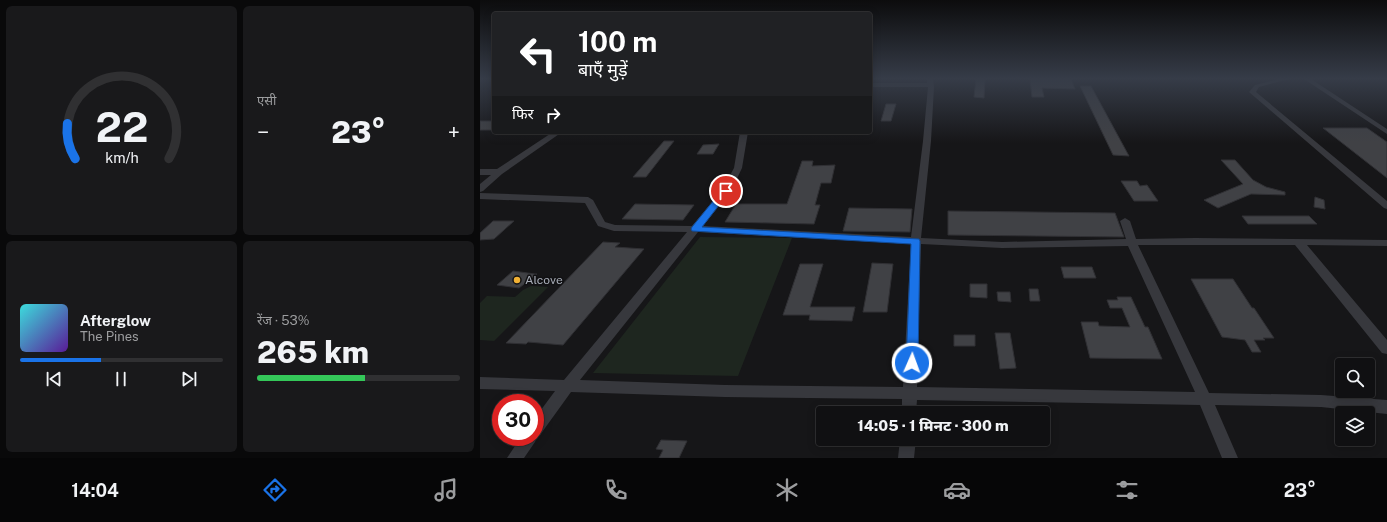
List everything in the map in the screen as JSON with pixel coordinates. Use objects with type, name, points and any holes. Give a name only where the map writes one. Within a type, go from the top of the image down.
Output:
[{"type":"street","points":[[910,406],[916,241],[930,100]]},
{"type":"street","points":[[1262,100],[1387,206]]},
{"type":"street","points":[[1339,100],[1387,132]]},
{"type":"street","points":[[480,189],[499,172],[555,134]]},
{"type":"street","points":[[544,418],[568,385],[726,191],[738,168],[744,134]]},
{"type":"street","points":[[480,172],[499,172]]},
{"type":"street","points":[[480,196],[588,200],[600,224],[614,228],[695,229],[1002,245],[1195,241],[1387,244]]},
{"type":"street","points":[[1125,221],[1132,243],[1205,399],[1230,458]]},
{"type":"street","points":[[1299,243],[1387,349]]},
{"type":"street","points":[[480,383],[725,391],[738,390],[1321,401],[1387,407]]},
{"type":"street","points":[[515,458],[524,446]]},
{"type":"street","points":[[906,458],[907,446]]},
{"type":"shaded area","points":[[700,237],[792,238],[738,376],[593,373]]},
{"type":"shaded area","points":[[531,286],[548,287],[494,341],[480,340],[480,303],[487,296],[515,297],[523,290]]},
{"type":"building","points":[[1087,100],[1099,100],[1129,156],[1113,155]]},
{"type":"building","points":[[886,104],[896,104],[891,121],[881,121]]},
{"type":"building","points":[[480,121],[492,121],[492,130],[480,130]]},
{"type":"building","points":[[1323,128],[1367,128],[1387,142],[1387,178]]},
{"type":"building","points":[[664,141],[674,141],[646,177],[633,177]]},
{"type":"building","points":[[719,144],[713,154],[697,154],[703,145]]},
{"type":"building","points":[[1221,160],[1235,160],[1253,180],[1266,187],[1285,192],[1285,195],[1251,194],[1218,208],[1204,200],[1243,184]]},
{"type":"building","points":[[802,161],[813,161],[812,166],[835,165],[831,183],[821,183],[815,205],[820,205],[814,224],[725,222],[736,204],[787,204]]},
{"type":"building","points":[[1121,181],[1137,181],[1140,186],[1147,185],[1158,201],[1134,201]]},
{"type":"building","points":[[1315,197],[1324,200],[1325,209],[1314,207]]},
{"type":"building","points":[[635,204],[694,205],[683,220],[622,219]]},
{"type":"building","points":[[849,208],[912,209],[910,232],[843,231]]},
{"type":"building","points":[[948,211],[1115,213],[1124,237],[948,235]]},
{"type":"building","points":[[1242,216],[1309,216],[1317,224],[1248,224]]},
{"type":"building","points":[[493,221],[514,221],[494,239],[480,240],[480,233]]},
{"type":"building","points":[[603,242],[620,243],[615,247],[644,249],[563,345],[528,342],[526,344],[506,343]]},
{"type":"building","points":[[872,263],[893,264],[887,312],[863,312]]},
{"type":"building","points":[[800,264],[823,264],[810,307],[855,307],[852,321],[809,320],[810,315],[783,315]]},
{"type":"building","points":[[1061,267],[1092,267],[1096,278],[1064,278]]},
{"type":"building","name":"Alcove","points":[[513,271],[537,274],[519,288],[497,285]]},
{"type":"building","points":[[1191,279],[1233,279],[1274,338],[1254,340],[1261,352],[1252,352],[1245,340],[1222,337]]},
{"type":"building","points":[[970,284],[987,284],[987,298],[970,297]]},
{"type":"building","points":[[1029,289],[1038,289],[1040,301],[1030,301]]},
{"type":"building","points":[[997,292],[1010,292],[1011,302],[998,301]]},
{"type":"building","points":[[1117,297],[1131,297],[1145,327],[1148,327],[1162,359],[1090,358],[1081,322],[1098,322],[1099,326],[1130,327],[1122,308],[1110,308],[1107,300],[1118,300]]},
{"type":"building","points":[[995,333],[1010,333],[1016,368],[1000,369]]},
{"type":"building","points":[[954,335],[975,335],[975,346],[954,346]]},
{"type":"building","points":[[661,440],[687,441],[679,458],[659,458],[663,450],[656,449]]},
{"type":"place","name":"Alcove","points":[[517,280]]},
{"type":"route","points":[[726,191],[695,229],[916,241],[912,363]]}]
